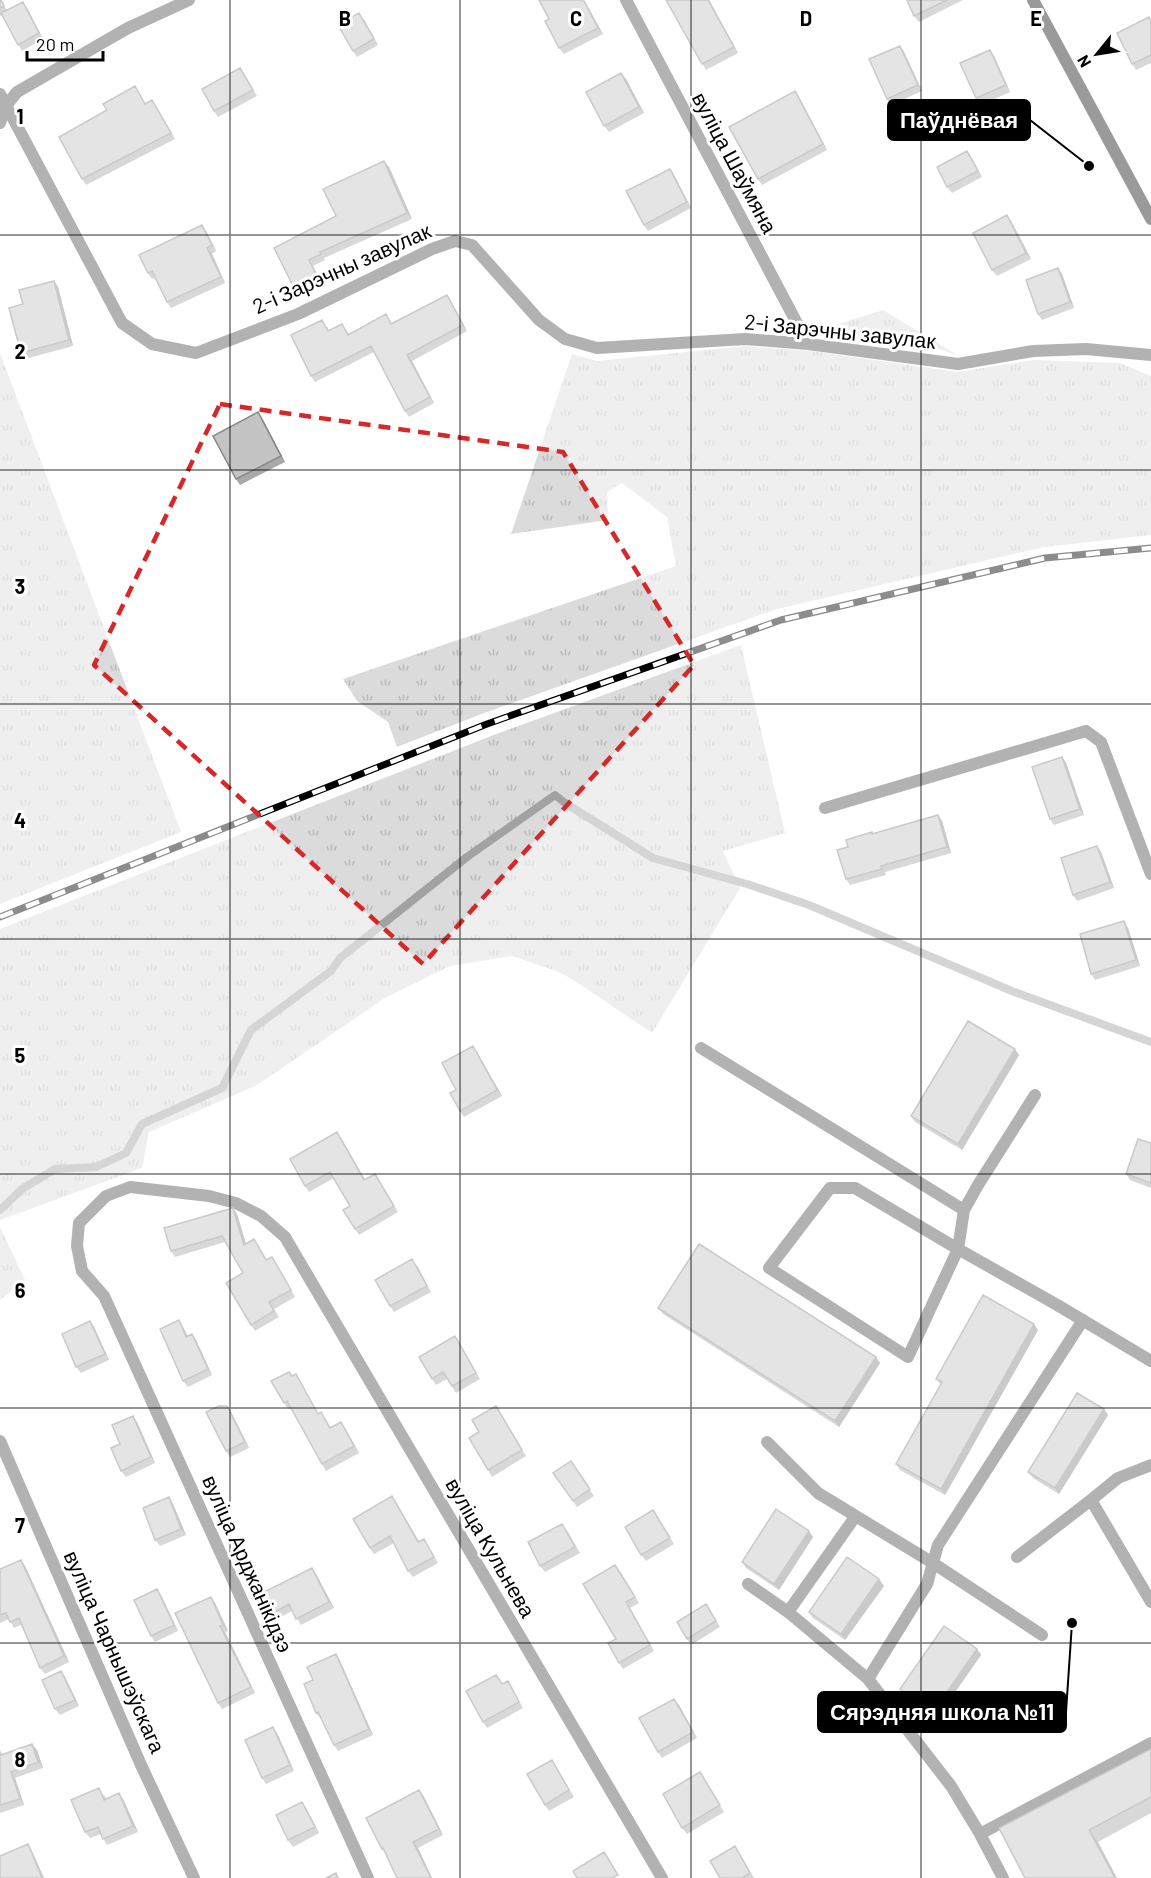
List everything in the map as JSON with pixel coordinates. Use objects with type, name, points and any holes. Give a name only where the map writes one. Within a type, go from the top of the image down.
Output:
[{"type":"street","points":[[0,123],[3,100],[128,28],[189,0]]},
{"type":"street","name":"вуліца Шаўмяна","points":[[626,0],[808,344]]},
{"type":"street","points":[[1033,0],[1151,219]]},
{"type":"street","name":"2-і Зарэчны завулак","points":[[3,100],[122,323],[152,344],[196,353],[298,314],[432,249],[455,241],[472,244],[539,320],[565,339],[597,348],[745,339],[808,344],[958,364],[1033,351],[1086,349],[1151,356]]},
{"type":"street","points":[[825,808],[1086,731],[1101,742],[1151,874]]},
{"type":"street","points":[[701,1048],[964,1210]]},
{"type":"street","points":[[1035,1095],[964,1210],[958,1249],[908,1357],[769,1268],[830,1188],[855,1188],[958,1249],[1083,1320],[1151,1361]]},
{"type":"street","name":"вуліца Кульнева","points":[[81,1271],[77,1246],[79,1223],[106,1196],[130,1187],[209,1196],[236,1203],[261,1216],[285,1237],[662,1878]]},
{"type":"street","name":"вуліца Арджанікідзэ","points":[[81,1271],[104,1296],[368,1878]]},
{"type":"street","points":[[868,1679],[927,1584],[938,1545],[1083,1320]]},
{"type":"street","name":"вуліца Чарнышэўскага","points":[[0,1441],[141,1765],[194,1878]]},
{"type":"street","points":[[767,1442],[818,1493],[933,1563],[1042,1635]]},
{"type":"street","points":[[1017,1557],[1118,1478],[1151,1465]]},
{"type":"street","points":[[1091,1500],[1151,1602]]},
{"type":"street","points":[[788,1612],[855,1517]]},
{"type":"street","points":[[748,1584],[788,1612],[868,1679],[951,1786],[1003,1878]]},
{"type":"street","points":[[980,1834],[1151,1743]]},
{"type":"highlighted area","points":[[220,404],[563,452],[694,665],[423,964],[94,665]]},
{"type":"green space","points":[[883,310],[959,356],[911,339],[829,339],[823,329]]},
{"type":"green space","points":[[746,346],[811,351],[957,372],[1034,360],[1120,363],[1151,376],[1151,535],[1044,547],[777,609],[484,713],[397,747],[388,722],[357,701],[343,679],[676,566],[667,517],[622,483],[607,492],[608,520],[511,534],[572,354],[597,361]]},
{"type":"green space","points":[[0,353],[181,832],[0,904]]},
{"type":"green space","points":[[741,645],[785,833],[723,851],[740,888],[652,1033],[572,979],[512,956],[450,966],[385,998],[257,1085],[149,1132],[142,1168],[0,1220],[0,929],[491,736]]},
{"type":"green space","points":[[0,1227],[25,1280],[0,1300]]},
{"type":"building","points":[[539,0],[584,1],[598,28],[559,48],[545,21],[549,19]]},
{"type":"building","points":[[666,0],[708,0],[734,47],[702,64]]},
{"type":"building","points":[[907,0],[947,0],[914,16]]},
{"type":"building","points":[[23,2],[39,33],[18,45],[1,13]]},
{"type":"building","points":[[359,13],[374,39],[353,51],[338,25]]},
{"type":"building","points":[[1149,17],[1151,55],[1132,64],[1117,33]]},
{"type":"building","points":[[900,46],[918,85],[887,99],[869,59]]},
{"type":"building","points":[[990,50],[1006,85],[976,98],[960,63]]},
{"type":"building","points":[[240,68],[253,90],[214,111],[202,89]]},
{"type":"building","points":[[621,73],[639,107],[604,126],[586,92]]},
{"type":"building","points":[[135,86],[145,104],[152,100],[171,133],[82,179],[59,137],[107,110],[103,104]]},
{"type":"building","points":[[795,91],[823,144],[758,179],[729,127]]},
{"type":"building","points":[[967,151],[978,171],[947,187],[937,167]]},
{"type":"building","points":[[384,161],[407,213],[320,252],[321,254],[309,260],[318,278],[295,290],[274,248],[336,216],[323,189]]},
{"type":"building","points":[[670,169],[687,202],[644,225],[626,191]]},
{"type":"building","points":[[1007,215],[1026,253],[992,270],[973,233]]},
{"type":"building","points":[[202,225],[212,245],[207,248],[221,277],[167,302],[152,271],[148,273],[139,255]]},
{"type":"building","points":[[1058,268],[1070,302],[1038,314],[1026,280]]},
{"type":"building","points":[[54,281],[69,340],[21,353],[9,308],[23,304],[19,290]]},
{"type":"building","points":[[447,295],[463,325],[407,355],[430,397],[405,411],[371,346],[311,376],[291,335],[322,320],[328,331],[342,324],[348,335],[386,314],[391,324]]},
{"type":"building","points":[[258,412],[281,456],[236,479],[213,436]]},
{"type":"building","points":[[1062,757],[1080,809],[1050,819],[1032,767]]},
{"type":"building","points":[[938,815],[947,847],[881,866],[882,869],[846,879],[837,850],[848,847],[846,840]]},
{"type":"building","points":[[1097,846],[1110,882],[1073,895],[1061,858]]},
{"type":"building","points":[[1124,921],[1136,960],[1091,974],[1080,934]]},
{"type":"building","points":[[968,1021],[1015,1049],[958,1144],[911,1116]]},
{"type":"building","points":[[473,1046],[497,1090],[460,1111],[450,1093],[456,1090],[442,1063]]},
{"type":"building","points":[[337,1132],[364,1180],[375,1174],[394,1206],[355,1229],[343,1210],[350,1206],[330,1172],[305,1186],[290,1159]]},
{"type":"building","points":[[1138,1139],[1151,1143],[1151,1183],[1126,1174]]},
{"type":"building","points":[[233,1208],[244,1245],[254,1239],[266,1260],[272,1257],[291,1290],[269,1302],[274,1311],[251,1325],[226,1283],[243,1273],[222,1236],[171,1251],[164,1228]]},
{"type":"building","points":[[699,1244],[876,1357],[835,1421],[658,1308]]},
{"type":"building","points":[[412,1259],[427,1286],[390,1306],[375,1280]]},
{"type":"building","points":[[983,1295],[1034,1324],[941,1489],[896,1464],[942,1382],[936,1379]]},
{"type":"building","points":[[179,1320],[186,1337],[192,1334],[208,1369],[183,1381],[160,1329]]},
{"type":"building","points":[[90,1321],[105,1354],[76,1367],[62,1334]]},
{"type":"building","points":[[455,1336],[476,1373],[452,1386],[443,1372],[432,1379],[419,1357]]},
{"type":"building","points":[[289,1372],[292,1376],[296,1374],[318,1414],[321,1412],[330,1428],[341,1422],[354,1446],[322,1464],[287,1401],[284,1403],[271,1381]]},
{"type":"building","points":[[1077,1393],[1104,1409],[1055,1488],[1028,1472]]},
{"type":"building","points":[[219,1406],[227,1406],[245,1442],[226,1451],[206,1412]]},
{"type":"building","points":[[496,1406],[522,1450],[488,1470],[469,1438],[479,1432],[472,1420]]},
{"type":"building","points":[[133,1416],[151,1457],[121,1471],[111,1448],[120,1444],[112,1425]]},
{"type":"building","points":[[571,1461],[590,1489],[573,1501],[553,1473]]},
{"type":"building","points":[[392,1496],[418,1542],[424,1539],[434,1557],[408,1571],[390,1536],[370,1548],[353,1519]]},
{"type":"building","points":[[169,1497],[181,1529],[155,1540],[143,1508]]},
{"type":"building","points":[[776,1509],[809,1531],[774,1584],[742,1562]]},
{"type":"building","points":[[653,1510],[670,1538],[641,1555],[625,1527]]},
{"type":"building","points":[[562,1524],[575,1547],[540,1566],[528,1542]]},
{"type":"building","points":[[847,1557],[879,1579],[841,1634],[809,1612]]},
{"type":"building","points":[[21,1560],[64,1656],[40,1668],[19,1618],[10,1622],[6,1613],[0,1615],[0,1569]]},
{"type":"building","points":[[615,1565],[635,1597],[626,1602],[650,1645],[619,1663],[608,1643],[616,1639],[583,1584]]},
{"type":"building","points":[[312,1568],[329,1602],[296,1619],[289,1604],[273,1613],[262,1593]]},
{"type":"building","points":[[157,1589],[174,1625],[151,1636],[134,1600]]},
{"type":"building","points":[[211,1597],[223,1625],[220,1626],[251,1687],[218,1703],[175,1613]]},
{"type":"building","points":[[706,1604],[716,1621],[687,1639],[677,1622]]},
{"type":"building","points":[[944,1626],[977,1649],[933,1712],[900,1689]]},
{"type":"building","points":[[336,1654],[369,1729],[334,1745],[318,1712],[316,1713],[304,1684],[313,1680],[307,1667]]},
{"type":"building","points":[[61,1671],[75,1700],[55,1709],[42,1680]]},
{"type":"building","points":[[496,1675],[502,1684],[508,1681],[519,1702],[483,1722],[466,1691]]},
{"type":"building","points":[[674,1699],[693,1732],[658,1752],[639,1718]]},
{"type":"building","points":[[273,1727],[290,1765],[262,1778],[245,1740]]},
{"type":"building","points":[[32,1744],[38,1762],[11,1772],[20,1799],[0,1805],[0,1753],[1,1755]]},
{"type":"building","points":[[1151,1749],[1151,1797],[1089,1830],[1115,1878],[1025,1878],[999,1828]]},
{"type":"building","points":[[552,1760],[569,1790],[545,1805],[527,1774]]},
{"type":"building","points":[[700,1772],[720,1805],[682,1828],[663,1794]]},
{"type":"building","points":[[99,1788],[104,1800],[119,1793],[133,1826],[103,1839],[98,1827],[85,1832],[71,1800]]},
{"type":"building","points":[[419,1790],[439,1829],[413,1842],[431,1878],[397,1878],[366,1818]]},
{"type":"building","points":[[302,1802],[315,1827],[288,1840],[276,1815]]},
{"type":"building","points":[[28,1844],[42,1878],[0,1878],[0,1856]]},
{"type":"building","points":[[735,1846],[750,1873],[742,1878],[720,1878],[710,1861]]},
{"type":"building","points":[[604,1852],[618,1875],[612,1878],[577,1878],[573,1871]]},
{"type":"building","points":[[336,1873],[338,1878],[326,1878]]},
{"type":"waterway","points":[[0,1210],[22,1189],[55,1169],[96,1167],[126,1153],[142,1124],[222,1088],[251,1030],[331,971],[340,958],[467,857],[555,795],[653,858],[747,884],[809,905],[1012,991],[1151,1042]]},
{"type":"railway","points":[[0,917],[487,724],[781,620],[1045,558],[1151,548]]},
{"type":"place","name":"Паўднёвая","points":[[1089,166]]},
{"type":"place","name":"Сярэдняя школа №11","points":[[1072,1623]]}]
